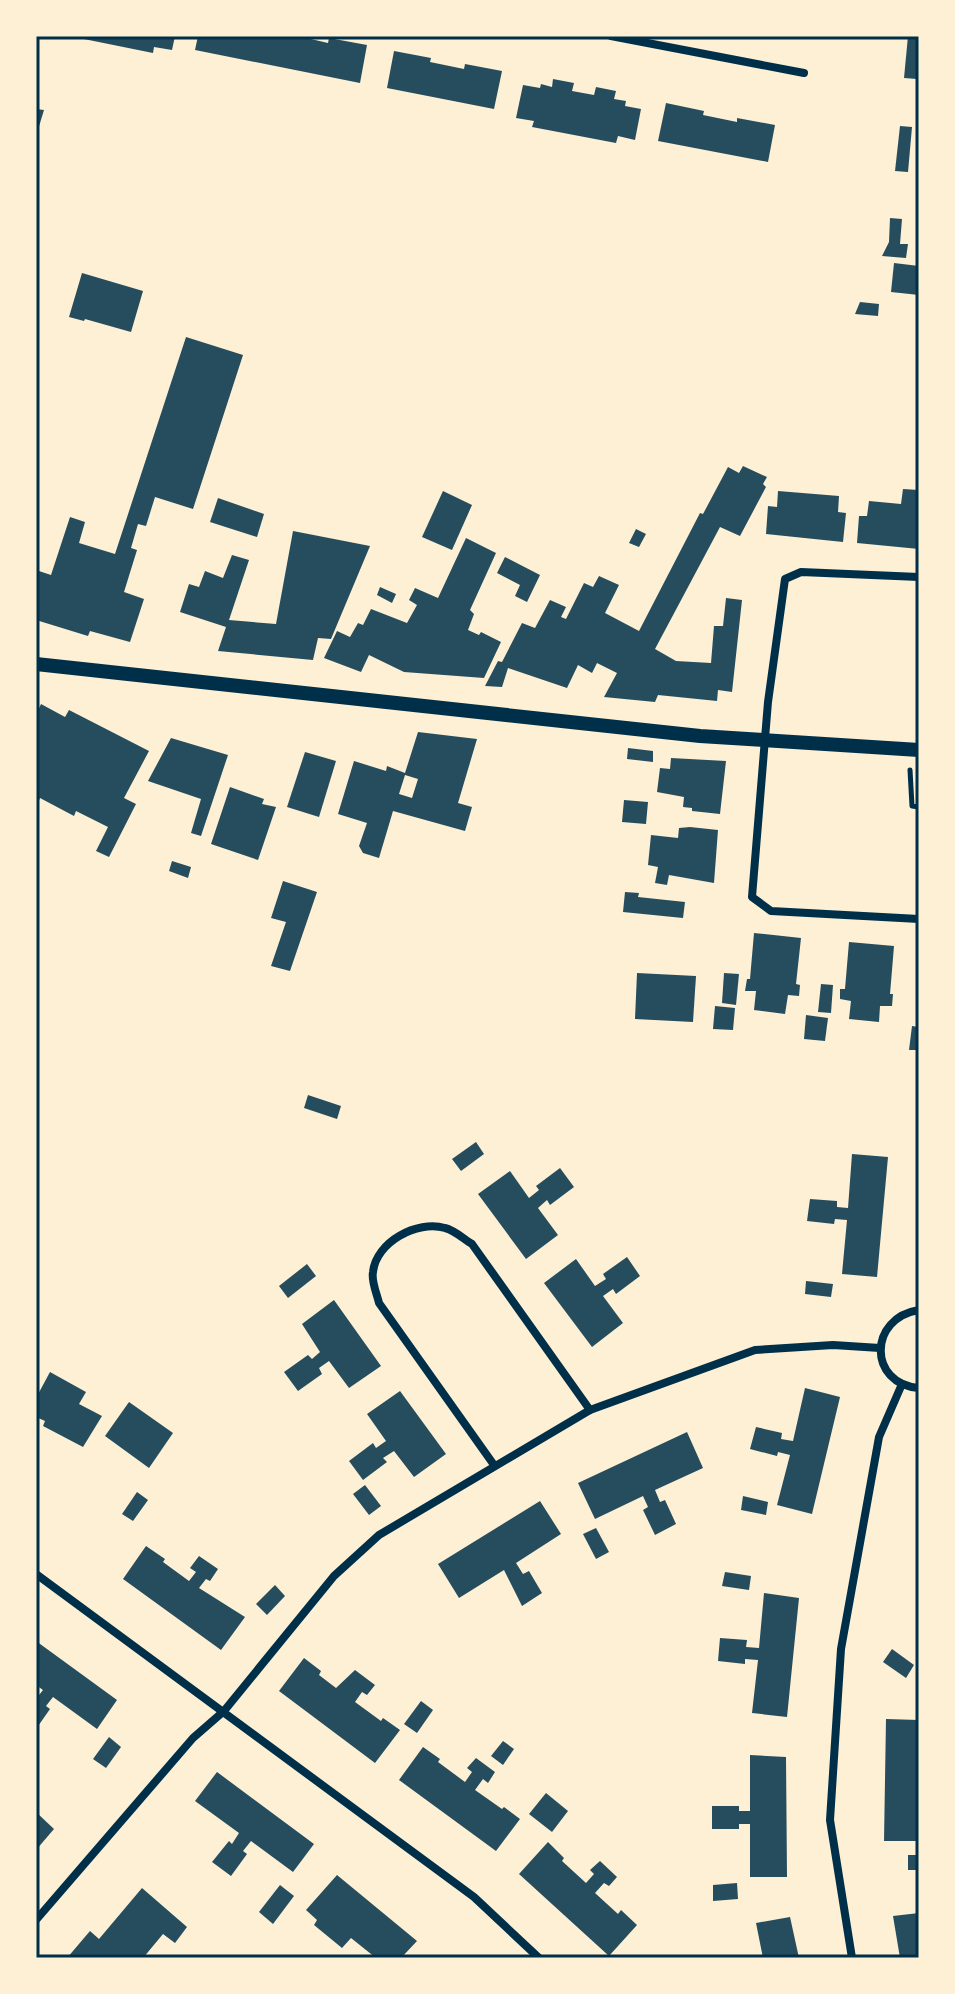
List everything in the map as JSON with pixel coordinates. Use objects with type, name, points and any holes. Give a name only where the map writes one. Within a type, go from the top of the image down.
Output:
[{"type":"street","points":[[611,36],[804,73]]},
{"type":"street","points":[[672,48],[675,36]]},
{"type":"street","points":[[919,577],[801,572],[785,579],[765,741],[752,897],[771,911],[919,919]]},
{"type":"street","points":[[36,664],[700,736],[914,750]]},
{"type":"street","points":[[494,1465],[379,1303],[373,1272],[383,1248],[394,1237],[415,1228],[445,1227],[472,1244],[590,1410]]},
{"type":"street","points":[[919,1310],[892,1322],[880,1348],[885,1370],[902,1384],[919,1388]]},
{"type":"street","points":[[36,1920],[193,1738],[224,1711],[334,1576],[379,1535],[590,1410],[755,1350],[833,1345],[880,1348]]},
{"type":"street","points":[[852,1958],[830,1820],[841,1649],[879,1437],[902,1384]]},
{"type":"street","points":[[36,1574],[474,1897],[539,1958]]},
{"type":"path","points":[[914,750],[912,806],[919,807]]},
{"type":"building","points":[[69,36],[175,36],[172,50],[154,47],[153,53]]},
{"type":"building","points":[[198,36],[298,36],[328,43],[329,38],[367,45],[360,83],[195,50]]},
{"type":"building","points":[[908,36],[919,36],[917,79],[904,78]]},
{"type":"building","points":[[394,51],[431,58],[430,62],[464,69],[465,64],[502,71],[494,109],[387,88]]},
{"type":"building","points":[[553,79],[574,83],[572,91],[594,95],[596,87],[616,91],[614,99],[626,101],[625,106],[641,109],[635,140],[618,136],[616,143],[532,127],[534,121],[516,118],[523,85],[552,87]]},
{"type":"building","points":[[666,103],[737,122],[737,118],[775,125],[768,162],[658,141]]},
{"type":"building","points":[[36,109],[44,110],[37,133],[36,133]]},
{"type":"building","points":[[900,126],[912,127],[908,172],[895,171]]},
{"type":"building","points":[[890,218],[902,219],[900,244],[908,244],[906,258],[882,256],[889,242]]},
{"type":"building","points":[[894,263],[919,266],[919,295],[891,292]]},
{"type":"building","points":[[82,273],[143,291],[131,332],[69,317]]},
{"type":"building","points":[[860,302],[879,304],[878,316],[855,314]]},
{"type":"building","points":[[186,337],[243,355],[193,509],[155,497],[146,526],[138,524],[131,548],[137,550],[124,592],[144,599],[130,642],[90,631],[88,636],[36,620],[36,570],[51,575],[70,517],[85,522],[79,543],[115,554]]},
{"type":"building","points":[[743,466],[767,477],[763,484],[766,487],[740,536],[720,527],[655,649],[676,661],[711,663],[714,626],[723,626],[726,598],[742,600],[732,692],[718,690],[717,701],[658,695],[655,702],[604,697],[617,673],[597,663],[592,673],[578,665],[567,688],[508,668],[502,687],[485,686],[498,661],[502,662],[522,623],[535,628],[550,600],[566,607],[561,617],[566,619],[584,583],[593,587],[599,576],[619,585],[605,613],[639,631],[700,513],[703,514],[728,467],[739,473]]},
{"type":"building","points":[[903,489],[919,490],[919,549],[857,543],[859,516],[867,516],[869,501],[901,504]]},
{"type":"building","points":[[443,491],[472,505],[452,550],[422,537]]},
{"type":"building","points":[[778,491],[839,496],[838,512],[846,513],[843,542],[766,534],[768,506],[777,507]]},
{"type":"building","points":[[218,498],[264,514],[257,537],[210,522]]},
{"type":"building","points":[[636,529],[646,534],[639,547],[629,543]]},
{"type":"building","points":[[293,531],[370,546],[331,639],[318,638],[313,660],[218,651],[226,627],[180,612],[189,584],[199,587],[205,571],[223,578],[232,555],[249,560],[229,620],[276,624]]},
{"type":"building","points":[[466,538],[496,553],[470,610],[474,614],[468,630],[479,635],[481,632],[501,642],[484,678],[404,672],[369,655],[361,672],[324,658],[337,631],[350,637],[358,623],[363,625],[371,609],[407,623],[417,605],[409,600],[415,588],[438,598]]},
{"type":"building","points":[[505,557],[540,575],[527,602],[515,596],[520,585],[497,573]]},
{"type":"building","points":[[380,587],[396,594],[392,603],[377,595]]},
{"type":"building","points":[[41,704],[65,717],[69,710],[149,751],[124,798],[136,804],[109,857],[96,851],[108,827],[76,811],[74,816],[40,798],[36,807],[36,715]]},
{"type":"building","points":[[418,732],[477,739],[458,803],[472,807],[465,831],[393,811],[379,858],[363,853],[359,846],[367,823],[338,814],[354,761],[386,771],[387,766],[405,773]],"holes":[[[405,775],[418,779],[412,798],[399,794]]]},
{"type":"building","points":[[171,738],[228,755],[201,836],[191,833],[201,799],[148,781]]},
{"type":"building","points":[[628,748],[653,751],[653,762],[627,759]]},
{"type":"building","points":[[305,752],[336,761],[319,817],[287,807]]},
{"type":"building","points":[[671,758],[726,761],[720,814],[692,811],[692,808],[683,807],[684,797],[657,792],[660,768],[670,769]]},
{"type":"building","points":[[230,787],[264,799],[262,804],[276,807],[258,860],[211,844]]},
{"type":"building","points":[[624,800],[648,802],[646,824],[622,822]]},
{"type":"building","points":[[679,828],[718,830],[714,883],[669,875],[667,885],[655,883],[658,867],[648,865],[651,835],[678,838]]},
{"type":"building","points":[[172,861],[191,867],[188,878],[169,871]]},
{"type":"building","points":[[283,881],[317,892],[290,971],[271,966],[286,922],[271,918]]},
{"type":"building","points":[[625,892],[639,893],[638,897],[685,902],[683,918],[623,912]]},
{"type":"building","points":[[754,933],[801,938],[796,984],[800,985],[799,996],[788,995],[785,1014],[754,1010],[756,991],[745,991],[747,979],[750,979]]},
{"type":"building","points":[[849,942],[894,946],[892,1006],[880,1006],[879,1022],[849,1019],[851,1001],[840,999],[840,989],[845,989]]},
{"type":"building","points":[[637,973],[696,976],[693,1022],[635,1019]]},
{"type":"building","points":[[724,973],[739,974],[736,1005],[722,1003]]},
{"type":"building","points":[[821,984],[833,985],[831,1013],[818,1012]]},
{"type":"building","points":[[715,1006],[735,1008],[733,1030],[713,1029]]},
{"type":"building","points":[[806,1015],[828,1018],[825,1041],[804,1039]]},
{"type":"building","points":[[912,1026],[919,1027],[919,1050],[909,1050]]},
{"type":"building","points":[[308,1095],[341,1106],[337,1119],[304,1108]]},
{"type":"building","points":[[476,1142],[484,1154],[461,1171],[452,1159]]},
{"type":"building","points":[[852,1154],[888,1157],[877,1277],[842,1274],[847,1220],[835,1219],[834,1224],[807,1221],[810,1199],[837,1201],[837,1207],[848,1208]]},
{"type":"building","points":[[560,1168],[574,1187],[550,1205],[547,1200],[538,1208],[558,1235],[526,1259],[478,1194],[510,1171],[529,1198],[539,1190],[536,1186]]},
{"type":"building","points":[[627,1257],[640,1276],[616,1294],[613,1289],[603,1296],[623,1323],[592,1347],[544,1283],[576,1259],[595,1286],[606,1279],[603,1274]]},
{"type":"building","points":[[307,1264],[316,1276],[288,1298],[279,1286]]},
{"type":"building","points":[[806,1281],[833,1284],[831,1297],[805,1294]]},
{"type":"building","points":[[334,1300],[381,1366],[349,1388],[329,1361],[319,1368],[322,1374],[298,1391],[284,1372],[308,1355],[312,1359],[320,1352],[302,1324]]},
{"type":"building","points":[[50,1372],[86,1392],[79,1404],[102,1416],[83,1447],[43,1426],[45,1421],[36,1417],[36,1398]]},
{"type":"building","points":[[805,1388],[840,1397],[812,1514],[777,1505],[790,1455],[778,1452],[777,1456],[750,1449],[756,1427],[782,1433],[781,1439],[793,1441]]},
{"type":"building","points":[[400,1391],[446,1454],[414,1477],[394,1451],[383,1458],[387,1462],[363,1480],[349,1461],[373,1443],[376,1448],[386,1441],[367,1414]]},
{"type":"building","points":[[129,1402],[173,1433],[149,1468],[105,1436]]},
{"type":"building","points":[[687,1432],[703,1468],[655,1490],[660,1502],[665,1500],[676,1524],[655,1535],[643,1510],[648,1507],[643,1496],[595,1519],[578,1483]]},
{"type":"building","points":[[365,1485],[381,1506],[369,1515],[353,1494]]},
{"type":"building","points":[[137,1492],[148,1500],[133,1521],[122,1514]]},
{"type":"building","points":[[743,1496],[768,1502],[766,1515],[741,1510]]},
{"type":"building","points":[[540,1501],[561,1534],[516,1563],[523,1574],[529,1571],[542,1593],[522,1606],[504,1570],[459,1598],[438,1564]]},
{"type":"building","points":[[596,1528],[609,1552],[596,1559],[583,1534]]},
{"type":"building","points":[[146,1546],[189,1581],[196,1572],[190,1568],[199,1556],[218,1569],[210,1581],[206,1579],[199,1588],[245,1617],[221,1650],[123,1579]]},
{"type":"building","points":[[725,1572],[751,1576],[749,1590],[722,1586]]},
{"type":"building","points":[[275,1585],[285,1596],[267,1615],[256,1604]]},
{"type":"building","points":[[764,1593],[799,1598],[787,1717],[752,1713],[758,1660],[745,1659],[745,1664],[718,1661],[720,1638],[747,1640],[746,1647],[759,1648]]},
{"type":"building","points":[[36,1641],[117,1700],[97,1729],[53,1697],[46,1706],[50,1709],[36,1729],[36,1699],[43,1690],[36,1685]]},
{"type":"building","points":[[892,1649],[914,1665],[906,1678],[883,1662]]},
{"type":"building","points":[[304,1658],[336,1688],[355,1670],[375,1685],[367,1695],[362,1692],[355,1702],[400,1730],[375,1763],[279,1691]]},
{"type":"building","points":[[421,1701],[433,1710],[417,1733],[404,1724]]},
{"type":"building","points":[[886,1719],[919,1720],[919,1841],[884,1841]]},
{"type":"building","points":[[109,1737],[121,1747],[106,1768],[93,1759]]},
{"type":"building","points":[[503,1741],[514,1749],[503,1765],[491,1756]]},
{"type":"building","points":[[423,1747],[465,1782],[472,1772],[467,1768],[476,1758],[495,1772],[488,1783],[483,1779],[475,1790],[520,1819],[496,1851],[399,1780]]},
{"type":"building","points":[[750,1755],[786,1757],[787,1877],[750,1877],[750,1824],[739,1824],[739,1829],[712,1829],[712,1806],[739,1806],[739,1811],[750,1811]]},
{"type":"building","points":[[217,1772],[314,1844],[293,1872],[251,1841],[243,1851],[247,1854],[231,1876],[212,1862],[239,1833],[195,1801]]},
{"type":"building","points":[[546,1793],[568,1811],[552,1832],[529,1814]]},
{"type":"building","points":[[36,1812],[54,1829],[36,1850]]},
{"type":"building","points":[[548,1842],[564,1858],[562,1861],[586,1883],[594,1874],[590,1870],[600,1861],[617,1877],[609,1886],[604,1883],[595,1893],[618,1914],[621,1910],[637,1925],[609,1956],[519,1874]]},
{"type":"building","points":[[908,1855],[919,1855],[919,1870],[908,1870]]},
{"type":"building","points":[[337,1875],[417,1941],[401,1958],[376,1958],[351,1938],[342,1948],[314,1925],[317,1920],[306,1910]]},
{"type":"building","points":[[737,1883],[738,1899],[713,1901],[713,1885]]},
{"type":"building","points":[[280,1885],[294,1896],[273,1924],[259,1912]]},
{"type":"building","points":[[142,1888],[187,1927],[175,1943],[163,1934],[143,1958],[67,1958],[90,1931],[99,1939]]},
{"type":"building","points":[[919,1913],[919,1958],[900,1958],[893,1916]]},
{"type":"building","points":[[790,1917],[799,1958],[763,1958],[756,1923]]}]
